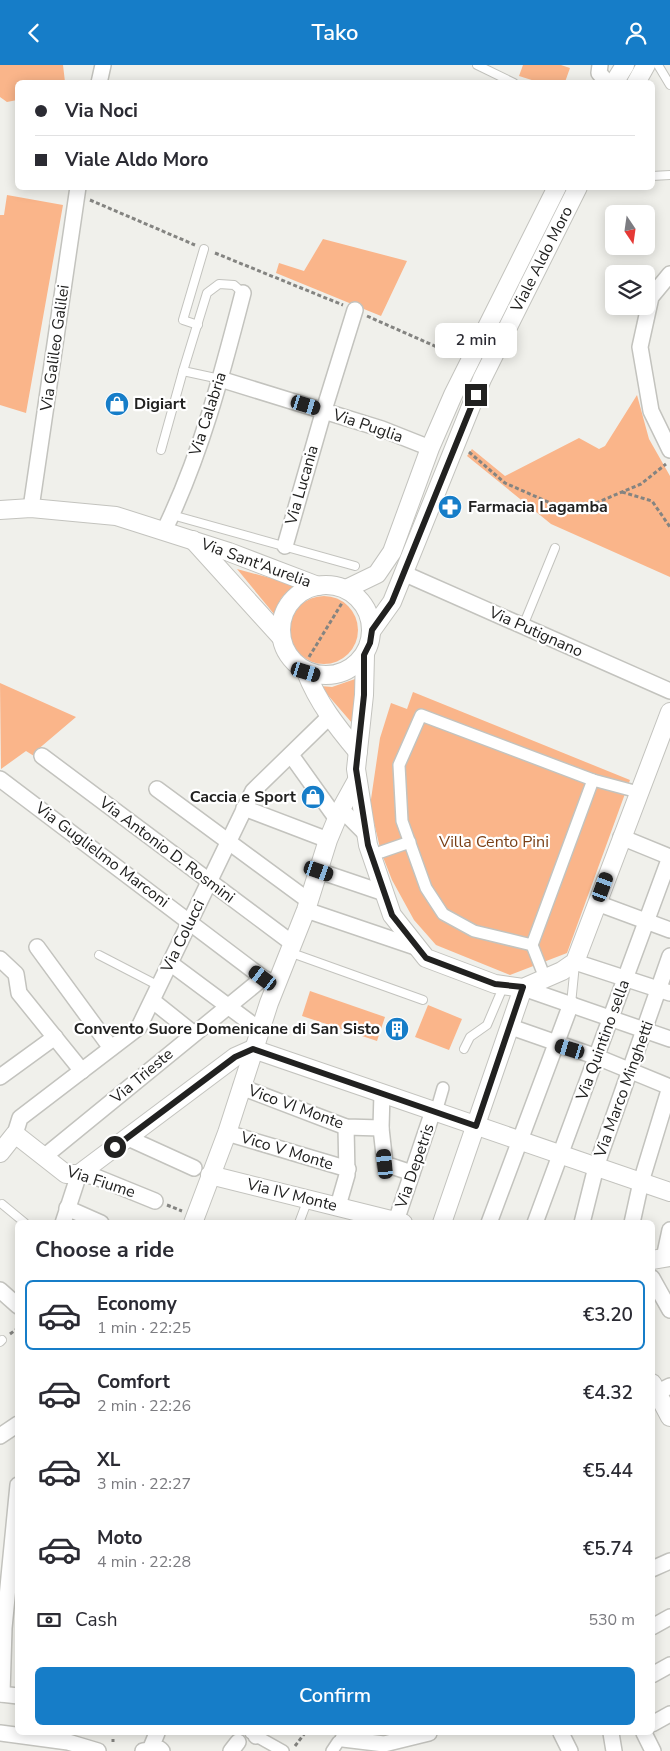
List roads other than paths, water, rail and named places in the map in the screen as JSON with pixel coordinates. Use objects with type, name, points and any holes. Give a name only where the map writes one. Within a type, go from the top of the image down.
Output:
[{"type":"street","points":[[100,80],[103,65]]},
{"type":"street","points":[[600,65],[599,73],[605,80]]},
{"type":"street","points":[[616,80],[625,65]]},
{"type":"street","points":[[638,80],[646,65]]},
{"type":"street","name":"Viale Aldo Moro","points":[[347,590],[377,574],[392,552],[430,448],[470,361],[556,190]]},
{"type":"street","name":"Viale Aldo Moro","points":[[364,655],[370,643],[372,630],[392,602],[482,379],[576,190]]},
{"type":"street","name":"Via Galileo Galilei","points":[[31,508],[78,191]]},
{"type":"street","points":[[670,274],[651,297],[640,347],[651,411],[670,450]]},
{"type":"street","name":"Via Calabria","points":[[168,523],[185,487],[220,379],[243,293]]},
{"type":"street","name":"Via Lucania","points":[[285,545],[355,310]]},
{"type":"street","name":"Via Puglia","points":[[220,379],[382,429],[430,448]]},
{"type":"street","name":"Via Sant'Aurelia","points":[[0,510],[31,508],[168,523],[193,540],[280,636],[285,651],[294,663],[304,670],[329,717],[358,752]]},
{"type":"street","name":"Via Sant'Aurelia","points":[[193,540],[318,585],[332,585],[347,590]]},
{"type":"street","name":"Via Putignano","points":[[403,573],[670,691]]},
{"type":"street","points":[[280,636],[281,622],[290,603],[305,590],[318,585]]},
{"type":"street","points":[[347,590],[365,606],[372,630]]},
{"type":"street","points":[[304,670],[319,675],[332,676],[350,669],[364,655]]},
{"type":"street","points":[[364,655],[364,695],[356,769],[366,834],[392,915],[418,948],[426,958],[495,984],[523,987],[670,1039]]},
{"type":"street","points":[[532,945],[474,931],[443,914],[426,889],[402,821],[399,765],[421,715],[593,780],[638,792]]},
{"type":"street","name":"Via Colucci","points":[[16,1133],[20,1118],[139,1027],[253,791],[329,717]]},
{"type":"street","points":[[523,987],[545,979],[575,962],[638,792],[669,717]]},
{"type":"street","points":[[291,755],[339,813],[366,834]]},
{"type":"street","name":"Via Antonio D. Rosmini","points":[[42,756],[210,881],[291,947]]},
{"type":"street","name":"Via Guglielmo Marconi","points":[[0,779],[270,981]]},
{"type":"street","points":[[194,1219],[227,1133],[260,1030],[270,981],[291,947],[319,871],[328,840],[339,813],[357,780]]},
{"type":"street","points":[[545,979],[532,945],[593,780]]},
{"type":"street","points":[[157,789],[229,842],[307,905],[418,948]]},
{"type":"street","points":[[244,808],[328,840]]},
{"type":"street","points":[[621,837],[670,857]]},
{"type":"street","points":[[381,852],[410,842]]},
{"type":"street","name":"Via Quintino sella","points":[[536,1220],[670,857]]},
{"type":"street","points":[[319,871],[384,893]]},
{"type":"street","points":[[597,903],[670,930]]},
{"type":"street","points":[[37,947],[111,1048]]},
{"type":"street","name":"Via Marco Minghetti","points":[[583,1220],[596,1167],[630,1071],[645,1030],[665,991],[670,957]]},
{"type":"street","points":[[0,959],[16,974],[19,993],[82,1071]]},
{"type":"street","points":[[575,962],[665,991]]},
{"type":"street","points":[[170,963],[260,1030]]},
{"type":"street","name":"Via Trieste","points":[[45,1156],[227,1006],[270,981]]},
{"type":"street","points":[[443,1220],[511,1027],[523,987]]},
{"type":"street","points":[[153,1001],[193,1033]]},
{"type":"street","points":[[490,1220],[522,1141],[571,1004]]},
{"type":"street","points":[[511,1027],[556,1045],[597,1057],[670,1087],[641,1182],[633,1220]]},
{"type":"street","points":[[0,1077],[55,1037]]},
{"type":"street","points":[[88,1220],[65,1215],[79,1174],[235,1057],[253,1049],[670,1192]]},
{"type":"street","name":"Vico VI Monte","points":[[241,1087],[346,1127],[381,1128]]},
{"type":"street","points":[[435,1111],[443,1088]]},
{"type":"street","points":[[382,1093],[381,1128],[385,1164],[412,1173]]},
{"type":"street","name":"Via Depetris","points":[[400,1220],[412,1173],[435,1111]]},
{"type":"street","points":[[338,1206],[348,1169],[346,1127]]},
{"type":"street","points":[[0,1153],[16,1133]]},
{"type":"street","name":"Via Fiume","points":[[16,1133],[66,1174],[96,1177],[155,1201]]},
{"type":"street","name":"Vico V Monte","points":[[227,1133],[348,1169]]},
{"type":"street","points":[[128,1139],[194,1168]]},
{"type":"street","name":"Via IV Monte","points":[[210,1175],[392,1220]]},
{"type":"street","points":[[662,1258],[670,1231]]},
{"type":"street","points":[[655,1283],[670,1310]]},
{"type":"street","points":[[0,1290],[15,1303]]},
{"type":"street","points":[[658,1389],[670,1417]]},
{"type":"street","points":[[1,1435],[15,1426]]},
{"type":"street","points":[[1,1435],[15,1436]]},
{"type":"street","points":[[15,1514],[1,1694],[15,1696]]},
{"type":"street","points":[[655,1568],[670,1561]]},
{"type":"street","points":[[655,1673],[670,1665]]},
{"type":"street","points":[[655,1722],[670,1714]]},
{"type":"street","points":[[0,1733],[15,1734]]},
{"type":"street","points":[[34,1735],[68,1737],[98,1751]]},
{"type":"street","points":[[152,1751],[156,1735]]},
{"type":"street","points":[[257,1735],[283,1751]]},
{"type":"street","points":[[332,1751],[346,1736],[384,1744],[403,1737],[416,1735]]},
{"type":"street","points":[[562,1735],[570,1751]]},
{"type":"street","points":[[611,1735],[614,1751]]},
{"type":"street","points":[[645,1735],[653,1751]]},
{"type":"lane","points":[[477,65],[508,80]]},
{"type":"lane","points":[[658,65],[668,81]]},
{"type":"lane","points":[[668,81],[670,69]]},
{"type":"lane","points":[[655,176],[670,175]]},
{"type":"lane","points":[[198,325],[184,320],[204,249]]},
{"type":"lane","points":[[161,450],[207,293],[219,284],[234,285],[243,293]]},
{"type":"lane","points":[[183,371],[220,379]]},
{"type":"lane","points":[[168,523],[285,545],[355,566]]},
{"type":"lane","points":[[523,627],[555,548]]},
{"type":"lane","points":[[291,947],[423,1000]]},
{"type":"lane","points":[[99,955],[159,986]]},
{"type":"lane","points":[[571,1004],[575,962]]},
{"type":"lane","points":[[464,1049],[470,1037],[487,1025],[504,985]]},
{"type":"lane","points":[[300,1220],[309,1198]]},
{"type":"lane","points":[[2,1204],[21,1220]]},
{"type":"place","name":"Digiart","points":[[117,404]]},
{"type":"place","name":"Farmacia Lagamba","points":[[450,507]]},
{"type":"place","name":"Caccia e Sport","points":[[313,797]]},
{"type":"place","name":"Convento Suore Domenicane di San Sisto","points":[[397,1029]]},
{"type":"park label","name":"Villa Cento Pini","points":[[494,842]]}]
